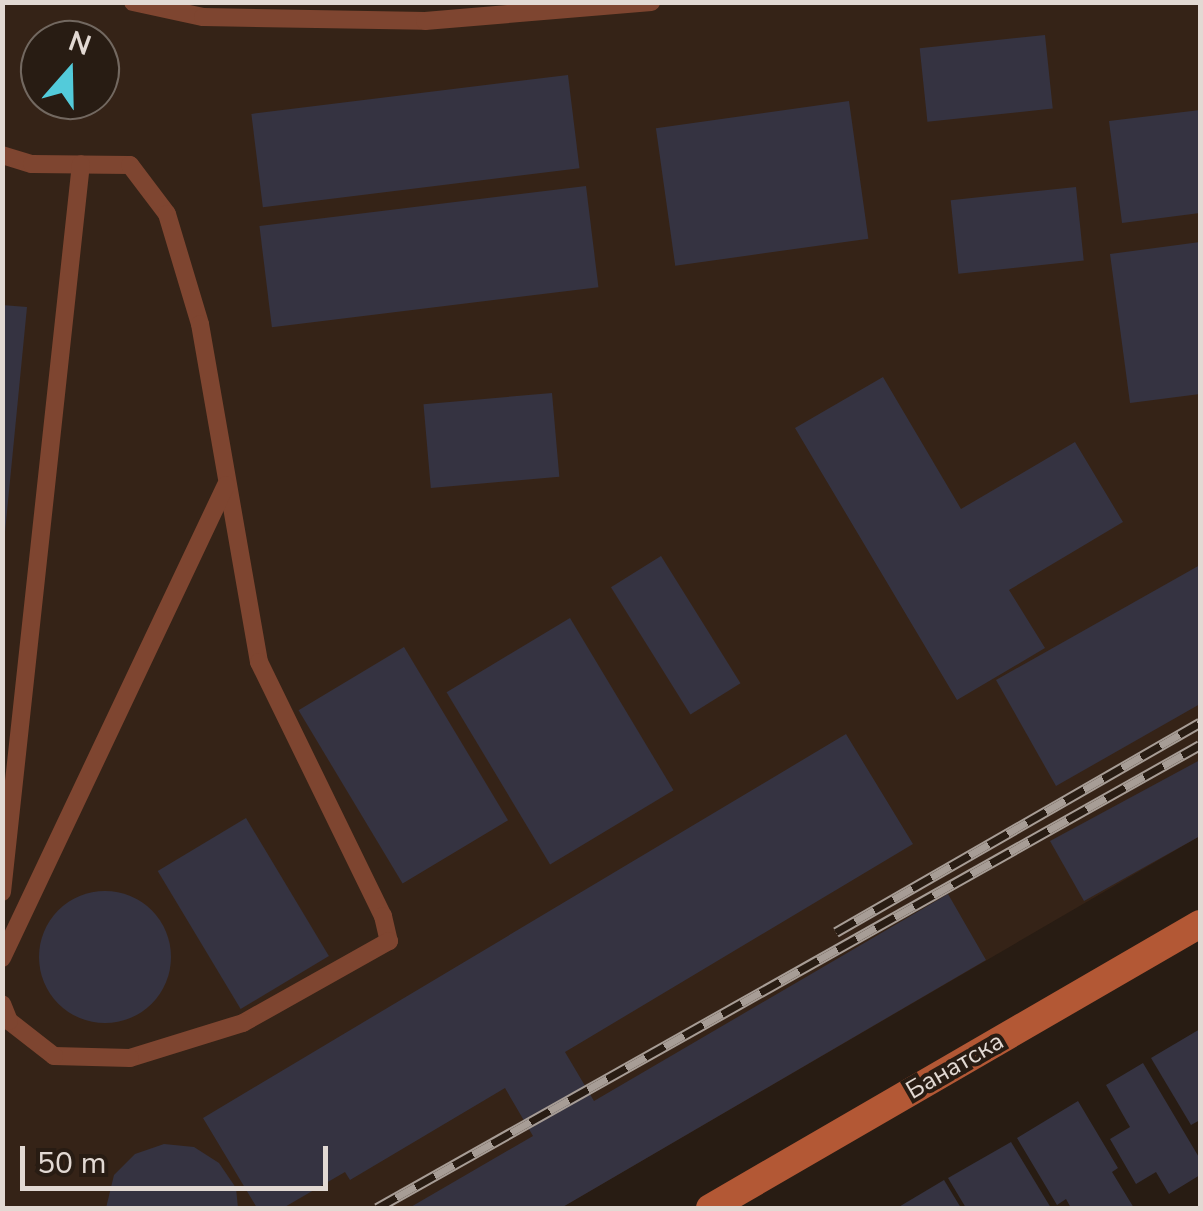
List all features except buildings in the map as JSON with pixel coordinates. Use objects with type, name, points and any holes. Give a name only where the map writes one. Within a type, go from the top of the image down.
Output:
[{"type":"main road","name":"Банатска","points":[[710,1208],[1200,924]]},
{"type":"lane","points":[[133,2],[202,17],[425,21],[650,2]]},
{"type":"lane","points":[[2,155],[32,164],[130,165],[167,214],[200,324],[259,662],[383,916],[388,941],[243,1023],[130,1058],[54,1056],[5,1016]]},
{"type":"lane","points":[[2,892],[81,164]]},
{"type":"lane","points":[[2,958],[226,486]]},
{"type":"shaded area","points":[[2,3],[1200,3],[1200,836],[561,1208],[3,1208]]},
{"type":"railway","points":[[836,932],[1200,723]]},
{"type":"railway","points":[[377,1208],[1200,745]]}]
